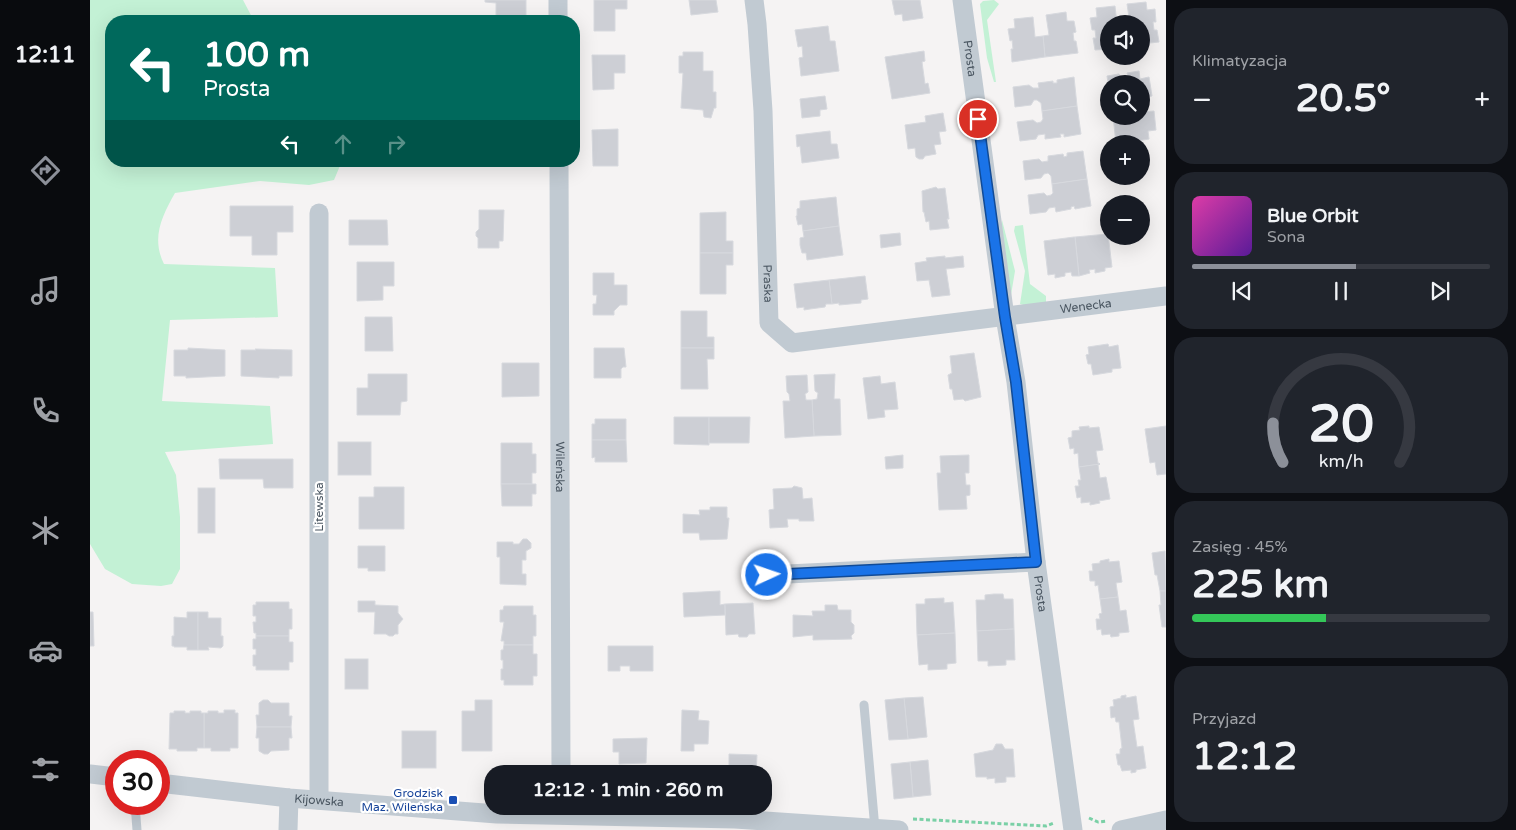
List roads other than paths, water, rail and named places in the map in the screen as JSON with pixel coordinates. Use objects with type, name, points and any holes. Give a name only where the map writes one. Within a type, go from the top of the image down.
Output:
[{"type":"street","points":[[558,0],[558,15]]},
{"type":"street","name":"Praska","points":[[754,0],[763,111],[769,322],[792,343],[1005,317]]},
{"type":"street","name":"Prosta","points":[[962,0],[1005,317],[1016,382],[1036,562],[1073,830]]},
{"type":"street","name":"Wileńska","points":[[559,167],[561,765]]},
{"type":"street","name":"Litewska","points":[[319,800],[320,213]]},
{"type":"street","name":"Wenecka","points":[[1005,317],[1166,296]]},
{"type":"street","points":[[767,575],[1036,562]]},
{"type":"street","points":[[90,774],[105,776]]},
{"type":"street","name":"Kijowska","points":[[170,784],[290,798],[484,813]]},
{"type":"street","points":[[288,830],[290,798]]},
{"type":"street","name":"Kijowska","points":[[658,815],[899,830]]},
{"type":"street","points":[[1121,830],[1166,820]]},
{"type":"lane","points":[[864,704],[875,829]]},
{"type":"lane","points":[[136,815],[137,830]]},
{"type":"place","name":"Grodzisk Maz. Wileńska","points":[[453,800]]}]
